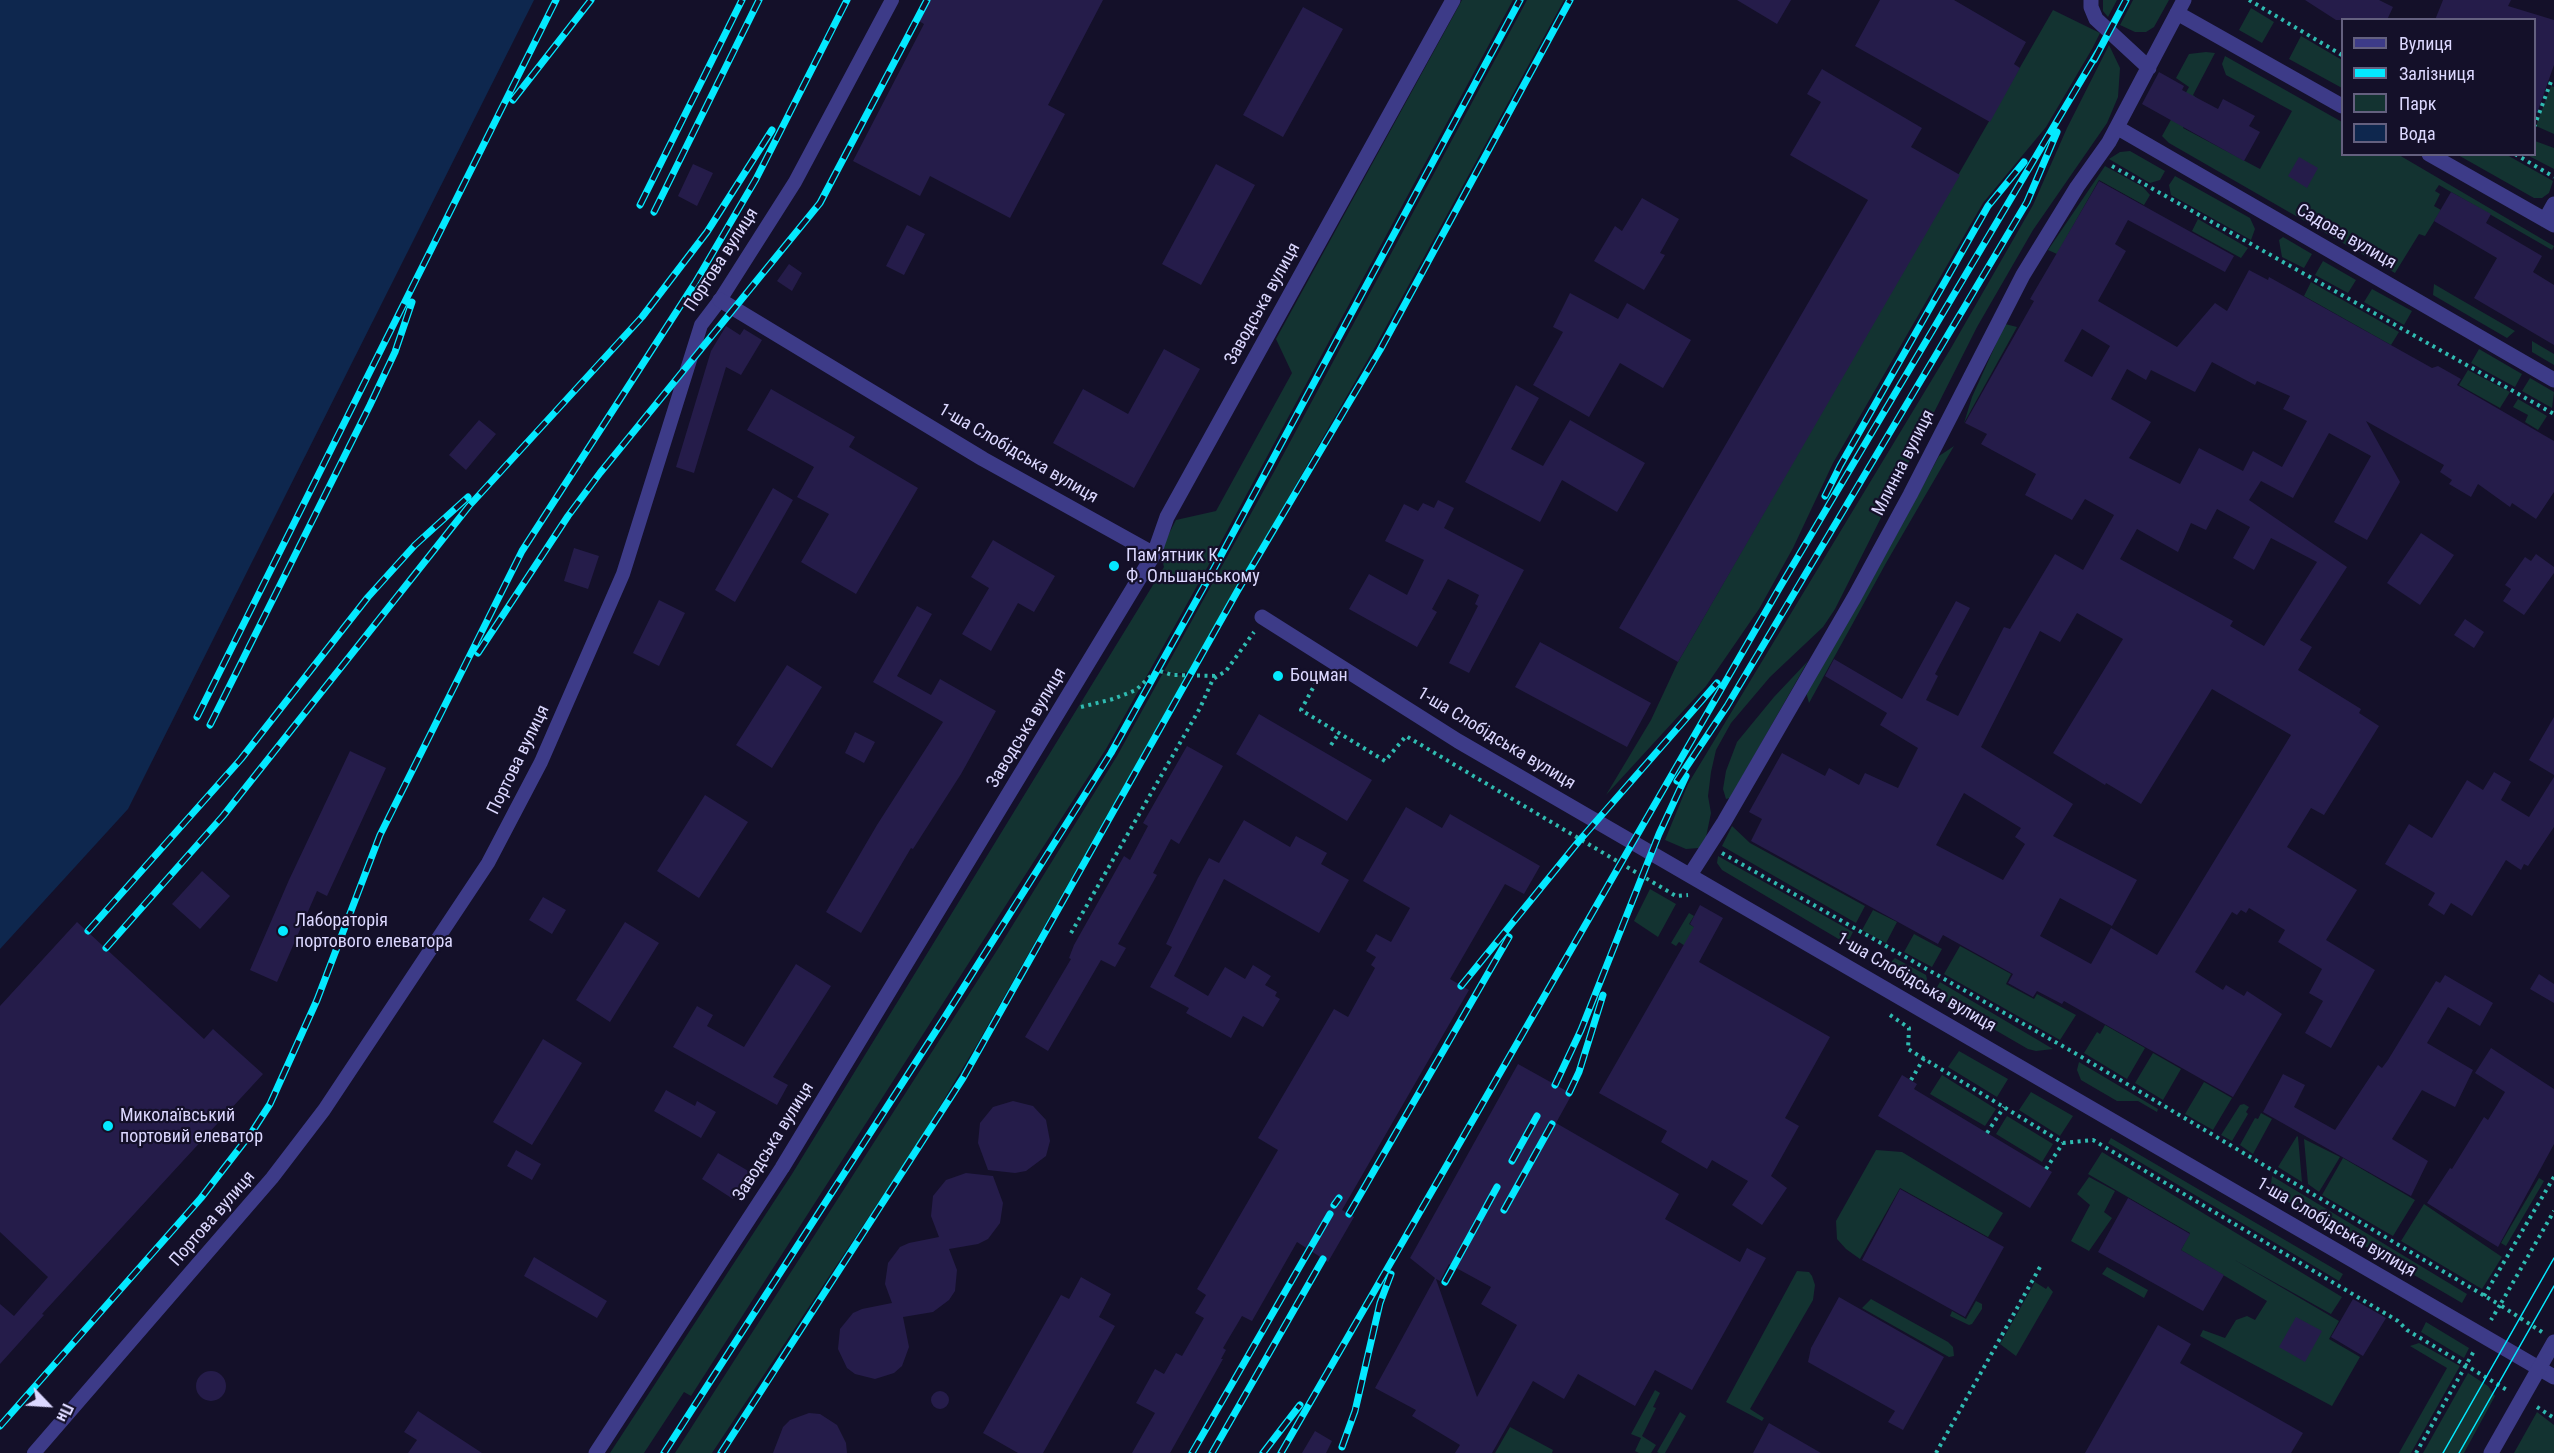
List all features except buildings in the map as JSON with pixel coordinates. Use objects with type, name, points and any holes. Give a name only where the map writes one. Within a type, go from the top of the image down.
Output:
[{"type":"street","name":"Заводська вулиця","points":[[596,1453],[782,1168],[1154,554],[1167,517],[1453,0]]},
{"type":"street","points":[[2091,0],[2096,19],[2149,68]]},
{"type":"street","points":[[2180,6],[2341,105]]},
{"type":"street","name":"Млинна вулиця","points":[[1690,875],[1709,846],[1890,532],[2023,275],[2077,187],[2118,128],[2180,6]]},
{"type":"street","name":"Садова вулиця","points":[[2118,128],[2554,380]]},
{"type":"street","points":[[2432,156],[2549,222],[2554,204]]},
{"type":"street","name":"1-ша Слобідська вулиця","points":[[720,300],[863,387],[1154,554]]},
{"type":"street","name":"1-ша Слобідська вулиця","points":[[1262,617],[1458,741],[2554,1377]]},
{"type":"street","points":[[2491,1453],[2539,1368],[2551,1338]]},
{"type":"lane","name":"Портова вулиця","points":[[34,1453],[272,1178],[324,1110],[488,863],[541,762],[623,574],[701,325],[720,300],[795,182],[892,0]]},
{"type":"path","points":[[2249,0],[2341,54]]},
{"type":"path","points":[[2536,124],[2552,79]]},
{"type":"path","points":[[2522,156],[2554,177]]},
{"type":"path","points":[[2098,158],[2554,414]]},
{"type":"path","points":[[1071,933],[1200,708],[1213,679],[1226,671],[1256,629],[1265,635]]},
{"type":"path","points":[[1062,708],[1089,706],[1136,690],[1157,670],[1172,675],[1191,673],[1218,676]]},
{"type":"path","points":[[1322,672],[1301,710],[1338,733],[1385,761],[1406,736],[1676,896],[1689,895],[1697,899]]},
{"type":"path","points":[[1331,745],[1338,733]]},
{"type":"path","points":[[1709,846],[2073,1052],[2500,1305],[2551,1338]]},
{"type":"path","points":[[1885,1012],[1909,1028],[1908,1049],[2063,1143],[2092,1140],[2398,1321],[2465,1366],[2554,1418]]},
{"type":"path","points":[[1911,1080],[1924,1058]]},
{"type":"path","points":[[1987,1133],[2004,1107]]},
{"type":"path","points":[[2046,1169],[2063,1143]]},
{"type":"path","points":[[2484,1296],[2554,1177]]},
{"type":"path","points":[[2491,1320],[2554,1211]]},
{"type":"path","points":[[1936,1453],[2040,1267]]},
{"type":"path","points":[[2416,1453],[2474,1350]]},
{"type":"green space","points":[[1462,0],[1513,0],[1207,568],[1106,749],[691,1396],[684,1392],[644,1453],[610,1453],[792,1174],[1164,567],[1160,551],[1176,520],[1216,511],[1292,373],[1276,339]]},
{"type":"green space","points":[[1527,0],[1564,0],[1375,347],[1188,672],[1174,674],[1164,671],[1275,470]]},
{"type":"green space","points":[[2103,0],[2117,0],[2108,17],[2103,11]]},
{"type":"green space","points":[[2133,0],[2169,0],[2154,27],[2146,32],[2135,32],[2120,25]]},
{"type":"green space","points":[[2251,8],[2274,22],[2262,43],[2239,30]]},
{"type":"green space","points":[[2053,10],[2100,33],[2092,49],[2046,127],[1983,203],[1833,463],[1793,548],[1759,609],[1706,686],[1606,795],[1651,720],[1678,662]]},
{"type":"green space","points":[[2301,36],[2341,59],[2341,87],[2289,59]]},
{"type":"green space","points":[[2109,45],[2120,68],[2118,97],[2107,123],[2033,230],[1977,327],[1835,609],[1823,627],[1770,677],[1731,723],[1716,750],[1711,772],[1708,796],[1711,813],[1706,837],[1699,848],[1686,849],[1665,840],[1688,784],[1951,348],[2033,205],[2067,128]]},
{"type":"green space","points":[[2215,53],[2193,95],[2198,99],[2183,128],[2260,169],[2292,111],[2226,75],[2222,64],[2225,56],[2341,121],[2341,156],[2401,156],[2554,246],[2552,250],[2439,185],[2435,191],[2440,194],[2434,206],[2441,210],[2425,236],[2419,234],[2395,273],[2169,143],[2162,136],[2189,87],[2176,78],[2189,54]]},
{"type":"green space","points":[[2551,86],[2554,87],[2554,134],[2536,126]]},
{"type":"green space","points":[[2536,141],[2554,148],[2554,169],[2529,156],[2536,156]]},
{"type":"green space","points":[[2130,151],[2165,171],[2160,180],[2150,183],[2109,159],[2120,152]]},
{"type":"green space","points":[[2460,156],[2509,156],[2553,181],[2549,193],[2542,198],[2534,198]]},
{"type":"green space","points":[[2105,166],[2143,187],[2150,195],[2144,205],[2099,180],[2057,254],[2048,250]]},
{"type":"green space","points":[[2175,176],[2250,218],[2255,229],[2251,240],[2171,195],[2169,185]]},
{"type":"green space","points":[[2198,219],[2248,248],[2241,258],[2192,231]]},
{"type":"green space","points":[[2283,237],[2312,254],[2304,268],[2282,257],[2279,240]]},
{"type":"green space","points":[[2323,261],[2356,280],[2348,293],[2315,275]]},
{"type":"green space","points":[[2311,282],[2399,332],[2391,345],[2304,296]]},
{"type":"green space","points":[[2434,284],[2515,331],[2507,338],[2433,295]]},
{"type":"green space","points":[[2372,289],[2412,311],[2404,325],[2364,302]]},
{"type":"green space","points":[[2005,324],[2017,327],[1964,423],[1972,397]]},
{"type":"green space","points":[[2532,341],[2554,354],[2554,365],[2532,352]]},
{"type":"green space","points":[[2479,349],[2522,374],[2515,387],[2471,363]]},
{"type":"green space","points":[[2468,370],[2510,392],[2500,408],[2459,385]]},
{"type":"green space","points":[[2530,378],[2554,392],[2552,408],[2522,391]]},
{"type":"green space","points":[[2518,399],[2547,416],[2538,430],[2525,422],[2528,415],[2513,407]]},
{"type":"green space","points":[[1954,446],[1809,703],[1806,692],[1862,598],[1939,456]]},
{"type":"green space","points":[[1808,661],[1730,798],[1726,799],[1723,789],[1726,771],[1737,742],[1774,697]]},
{"type":"green space","points":[[1163,673],[1186,676],[979,1041],[919,1141],[712,1453],[675,1453],[1001,944],[1117,756]]},
{"type":"green space","points":[[1732,826],[1750,843],[1865,906],[1856,923],[1722,846]]},
{"type":"green space","points":[[1718,856],[1853,932],[1847,944],[1722,870],[1717,863]]},
{"type":"green space","points":[[1650,889],[1676,904],[1658,937],[1634,921]]},
{"type":"green space","points":[[1873,910],[1897,922],[1886,943],[1862,930]]},
{"type":"green space","points":[[1689,913],[1694,916],[1689,924],[1711,937],[1699,955],[1679,942],[1676,946],[1671,943]]},
{"type":"green space","points":[[1914,934],[1942,949],[1932,967],[1904,952]]},
{"type":"green space","points":[[1960,946],[2011,974],[2006,984],[2034,999],[2037,994],[2076,1015],[2060,1040],[1944,974]]},
{"type":"green space","points":[[1895,958],[1926,975],[1927,979],[1923,988],[1886,967]]},
{"type":"green space","points":[[1940,982],[2053,1049],[2036,1051],[2028,1049],[1933,994]]},
{"type":"green space","points":[[2105,1025],[2145,1048],[2127,1079],[2084,1053],[2097,1032],[2100,1034]]},
{"type":"green space","points":[[1959,1051],[2008,1079],[1997,1097],[1948,1067]]},
{"type":"green space","points":[[2153,1053],[2181,1069],[2163,1100],[2135,1083]]},
{"type":"green space","points":[[2079,1062],[2158,1109],[2157,1112],[2138,1101],[2117,1101],[2081,1080],[2077,1070]]},
{"type":"green space","points":[[1942,1075],[1996,1109],[1985,1126],[1930,1094]]},
{"type":"green space","points":[[2204,1082],[2232,1098],[2213,1130],[2185,1114]]},
{"type":"green space","points":[[2031,1092],[2073,1116],[2060,1136],[2019,1110]]},
{"type":"green space","points":[[2244,1104],[2249,1107],[2246,1112],[2248,1114],[2232,1141],[2221,1135],[2240,1105]]},
{"type":"green space","points":[[2261,1113],[2272,1119],[2253,1154],[2240,1145],[2255,1118],[2258,1119]]},
{"type":"green space","points":[[2007,1116],[2053,1144],[2042,1162],[1996,1134]]},
{"type":"green space","points":[[2298,1137],[2302,1182],[2278,1167]]},
{"type":"green space","points":[[2111,1138],[2343,1274],[2339,1281],[2108,1143]]},
{"type":"green space","points":[[2304,1139],[2340,1157],[2319,1192],[2308,1184]]},
{"type":"green space","points":[[1876,1150],[1902,1152],[2003,1213],[1988,1237],[1900,1188],[1860,1259],[1846,1249],[1837,1239],[1836,1221]]},
{"type":"green space","points":[[2102,1152],[2342,1297],[2331,1314],[2233,1259],[2339,1321],[2329,1339],[2360,1357],[2332,1406],[2200,1336],[2203,1330],[2225,1338],[2236,1320],[2247,1316],[2255,1320],[2267,1301],[2181,1250],[2190,1233],[2088,1174]]},
{"type":"green space","points":[[2343,1158],[2415,1200],[2393,1236],[2322,1195]]},
{"type":"green space","points":[[2272,1176],[2467,1294],[2462,1303],[2275,1194],[2271,1184]]},
{"type":"green space","points":[[2089,1177],[2115,1191],[2104,1212],[2112,1218],[2089,1251],[2071,1241],[2090,1205],[2077,1194]]},
{"type":"green space","points":[[2539,1178],[2544,1181],[2506,1246],[2501,1243]]},
{"type":"green space","points":[[2424,1204],[2502,1257],[2482,1289],[2401,1241]]},
{"type":"green space","points":[[2107,1267],[2148,1290],[2144,1298],[2102,1274]]},
{"type":"green space","points":[[1797,1271],[1809,1272],[1812,1276],[1815,1285],[1813,1300],[1750,1409],[1764,1418],[1762,1421],[1726,1402]]},
{"type":"green space","points":[[2035,1282],[2046,1289],[2048,1286],[2053,1292],[2016,1356],[2000,1344]]},
{"type":"green space","points":[[1871,1299],[1948,1342],[1953,1347],[1954,1356],[1949,1357],[1862,1308]]},
{"type":"green space","points":[[1976,1301],[1982,1304],[1982,1309],[1972,1324],[1969,1325],[1950,1316],[1952,1311],[1966,1319]]},
{"type":"green space","points":[[2426,1322],[2469,1348],[2464,1358],[2421,1332]]},
{"type":"green space","points":[[2419,1343],[2460,1366],[2411,1453],[2399,1453],[2447,1368],[2410,1346]]},
{"type":"green space","points":[[2468,1373],[2488,1386],[2495,1396],[2464,1453],[2423,1453]]},
{"type":"green space","points":[[1655,1390],[1660,1393],[1653,1407],[1656,1408],[1642,1436],[1656,1445],[1651,1453],[1639,1453],[1635,1451],[1641,1438],[1631,1434]]},
{"type":"green space","points":[[1680,1412],[1686,1416],[1665,1453],[1657,1452]]},
{"type":"green space","points":[[2537,1412],[2554,1425],[2554,1453],[2514,1453]]},
{"type":"green space","points":[[1510,1427],[1553,1450],[1552,1453],[1495,1453]]},
{"type":"water","points":[[0,0],[534,0],[128,809],[0,949]]},
{"type":"tram line","points":[[2443,1453],[2554,1258]]},
{"type":"tram line","points":[[2459,1453],[2554,1286]]},
{"type":"railway","points":[[197,717],[556,0]]},
{"type":"railway","points":[[513,100],[591,0]]},
{"type":"railway","points":[[640,205],[742,0]]},
{"type":"railway","points":[[654,212],[759,0]]},
{"type":"railway","points":[[0,1426],[201,1198],[252,1132],[270,1104],[317,1000],[380,835],[522,551],[695,283],[756,179],[847,0]]},
{"type":"railway","points":[[478,653],[568,516],[600,473],[820,203],[927,0]]},
{"type":"railway","points":[[664,1453],[943,1020],[1111,753],[1211,574],[1520,0]]},
{"type":"railway","points":[[721,1453],[963,1078],[1238,590],[1380,350],[1570,0]]},
{"type":"railway","points":[[2094,60],[2126,0]]},
{"type":"railway","points":[[1281,1453],[1780,587],[2098,52]]},
{"type":"railway","points":[[106,948],[223,816],[469,506],[642,317],[707,232],[772,130]]},
{"type":"railway","points":[[1677,781],[1727,706],[2027,202],[2057,132]]},
{"type":"railway","points":[[1825,496],[1988,206],[2024,162]]},
{"type":"railway","points":[[210,725],[370,405],[395,352],[412,302]]},
{"type":"railway","points":[[88,931],[241,759],[368,597],[415,545],[468,497]]},
{"type":"railway","points":[[1461,986],[1579,841],[1717,683]]},
{"type":"railway","points":[[1555,1085],[1581,1030],[1659,834],[1686,776]]},
{"type":"railway","points":[[1349,1214],[1509,937]]},
{"type":"railway","points":[[1569,1093],[1579,1072],[1603,995]]},
{"type":"railway","points":[[1512,1161],[1537,1116]]},
{"type":"railway","points":[[1504,1210],[1552,1124]]},
{"type":"railway","points":[[1445,1282],[1497,1187]]},
{"type":"railway","points":[[1334,1205],[1339,1198]]},
{"type":"railway","points":[[1192,1453],[1330,1214]]},
{"type":"railway","points":[[1212,1453],[1323,1259]]},
{"type":"railway","points":[[1342,1447],[1355,1411],[1380,1303],[1391,1274]]},
{"type":"railway","points":[[1263,1453],[1300,1405]]},
{"type":"place","name":"Пам’ятник К. Ф. Ольшанському","points":[[1114,566]]},
{"type":"place","name":"Боцман","points":[[1278,676]]},
{"type":"place","name":"Лабораторія портового елеватора","points":[[283,931]]},
{"type":"place","name":"Миколаївський портовий елеватор","points":[[108,1126]]}]
